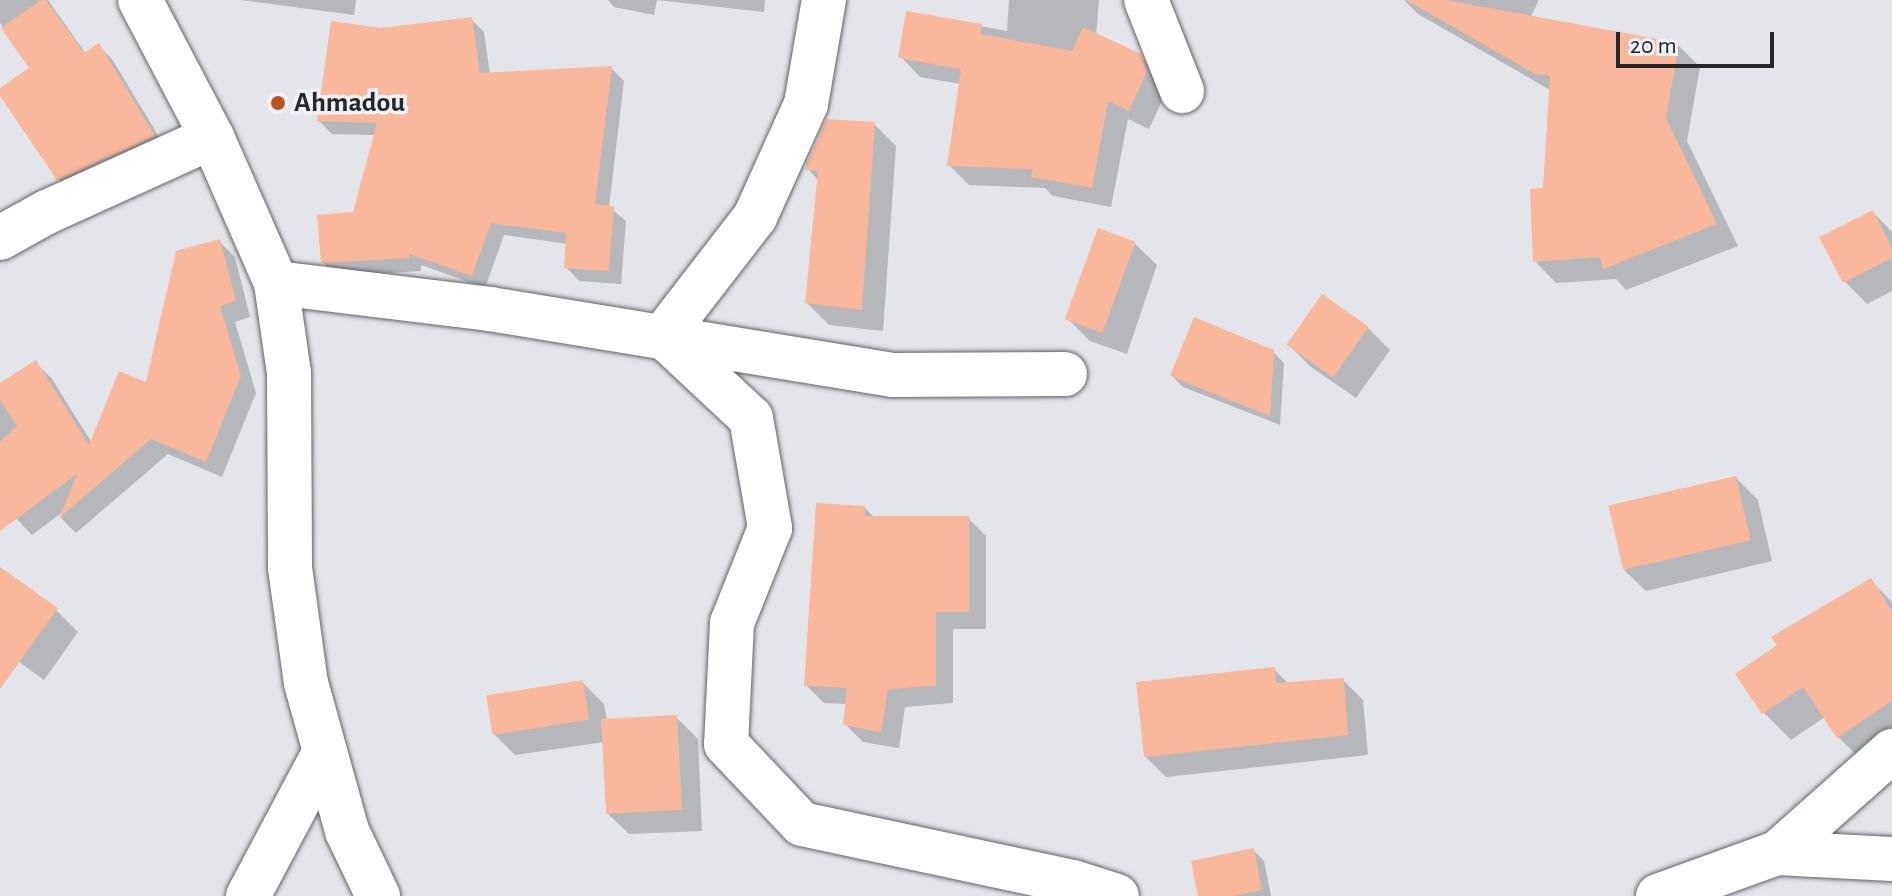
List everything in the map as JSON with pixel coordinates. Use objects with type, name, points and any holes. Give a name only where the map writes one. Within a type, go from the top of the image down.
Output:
[{"type":"street","points":[[140,0],[212,137],[276,283],[289,373],[290,568],[306,683],[323,755],[347,831],[378,896]]},
{"type":"street","points":[[663,336],[755,217],[806,104],[824,0]]},
{"type":"street","points":[[1146,0],[1182,91]]},
{"type":"street","points":[[0,238],[47,212],[212,137]]},
{"type":"street","points":[[276,283],[490,309],[893,375],[1065,374]]},
{"type":"street","points":[[663,336],[751,418],[770,528],[732,623],[726,744],[802,824],[1073,882],[1117,896]]},
{"type":"street","points":[[1658,896],[1777,853],[1892,751]]},
{"type":"street","points":[[248,896],[323,755]]},
{"type":"street","points":[[1777,853],[1892,859]]},
{"type":"building","points":[[41,0],[46,0],[84,53],[99,43],[155,136],[57,180],[0,96],[0,88],[29,68],[1,28]]},
{"type":"building","points":[[1406,0],[1446,0],[1679,43],[1666,118],[1717,224],[1603,269],[1600,257],[1533,262],[1530,189],[1543,188],[1550,76],[1535,74]]},
{"type":"building","points":[[906,11],[982,24],[980,34],[1072,51],[1083,27],[1141,54],[1147,71],[1129,111],[1108,101],[1092,188],[1031,177],[1033,169],[947,166],[961,69],[898,58]]},
{"type":"building","points":[[472,17],[480,73],[612,66],[595,204],[614,206],[609,271],[564,268],[566,233],[491,223],[472,276],[409,254],[409,258],[321,263],[317,215],[353,212],[377,123],[317,121],[331,21],[381,28]]},
{"type":"building","points":[[827,119],[875,122],[862,310],[805,303],[818,171],[806,170],[806,165]]},
{"type":"building","points":[[1873,210],[1892,248],[1892,258],[1843,283],[1819,237]]},
{"type":"building","points":[[1098,228],[1136,242],[1102,333],[1065,319]]},
{"type":"building","points":[[220,239],[236,301],[220,306],[241,376],[206,462],[151,439],[59,518],[77,474],[0,531],[0,442],[17,426],[0,400],[0,383],[36,360],[89,445],[119,371],[146,382],[176,251]]},
{"type":"building","points":[[1322,294],[1369,327],[1333,377],[1286,345]]},
{"type":"building","points":[[1194,317],[1274,350],[1270,416],[1170,376]]},
{"type":"building","points":[[1736,476],[1751,540],[1623,570],[1608,505]]},
{"type":"building","points":[[816,503],[865,506],[865,516],[969,516],[969,612],[936,612],[936,686],[888,689],[881,732],[843,725],[847,688],[804,686]]},
{"type":"building","points":[[0,567],[58,608],[0,689]]},
{"type":"building","points":[[1871,578],[1892,611],[1892,701],[1837,738],[1803,687],[1762,714],[1735,674],[1777,645],[1771,637]]},
{"type":"building","points":[[1275,667],[1276,683],[1344,678],[1348,735],[1144,757],[1136,682]]},
{"type":"building","points":[[583,680],[589,720],[492,735],[486,695]]},
{"type":"building","points":[[677,715],[682,810],[606,814],[601,719]]},
{"type":"building","points":[[1254,848],[1262,890],[1232,896],[1198,896],[1191,861]]},
{"type":"place","name":"Ahmadou","points":[[278,103]]}]
